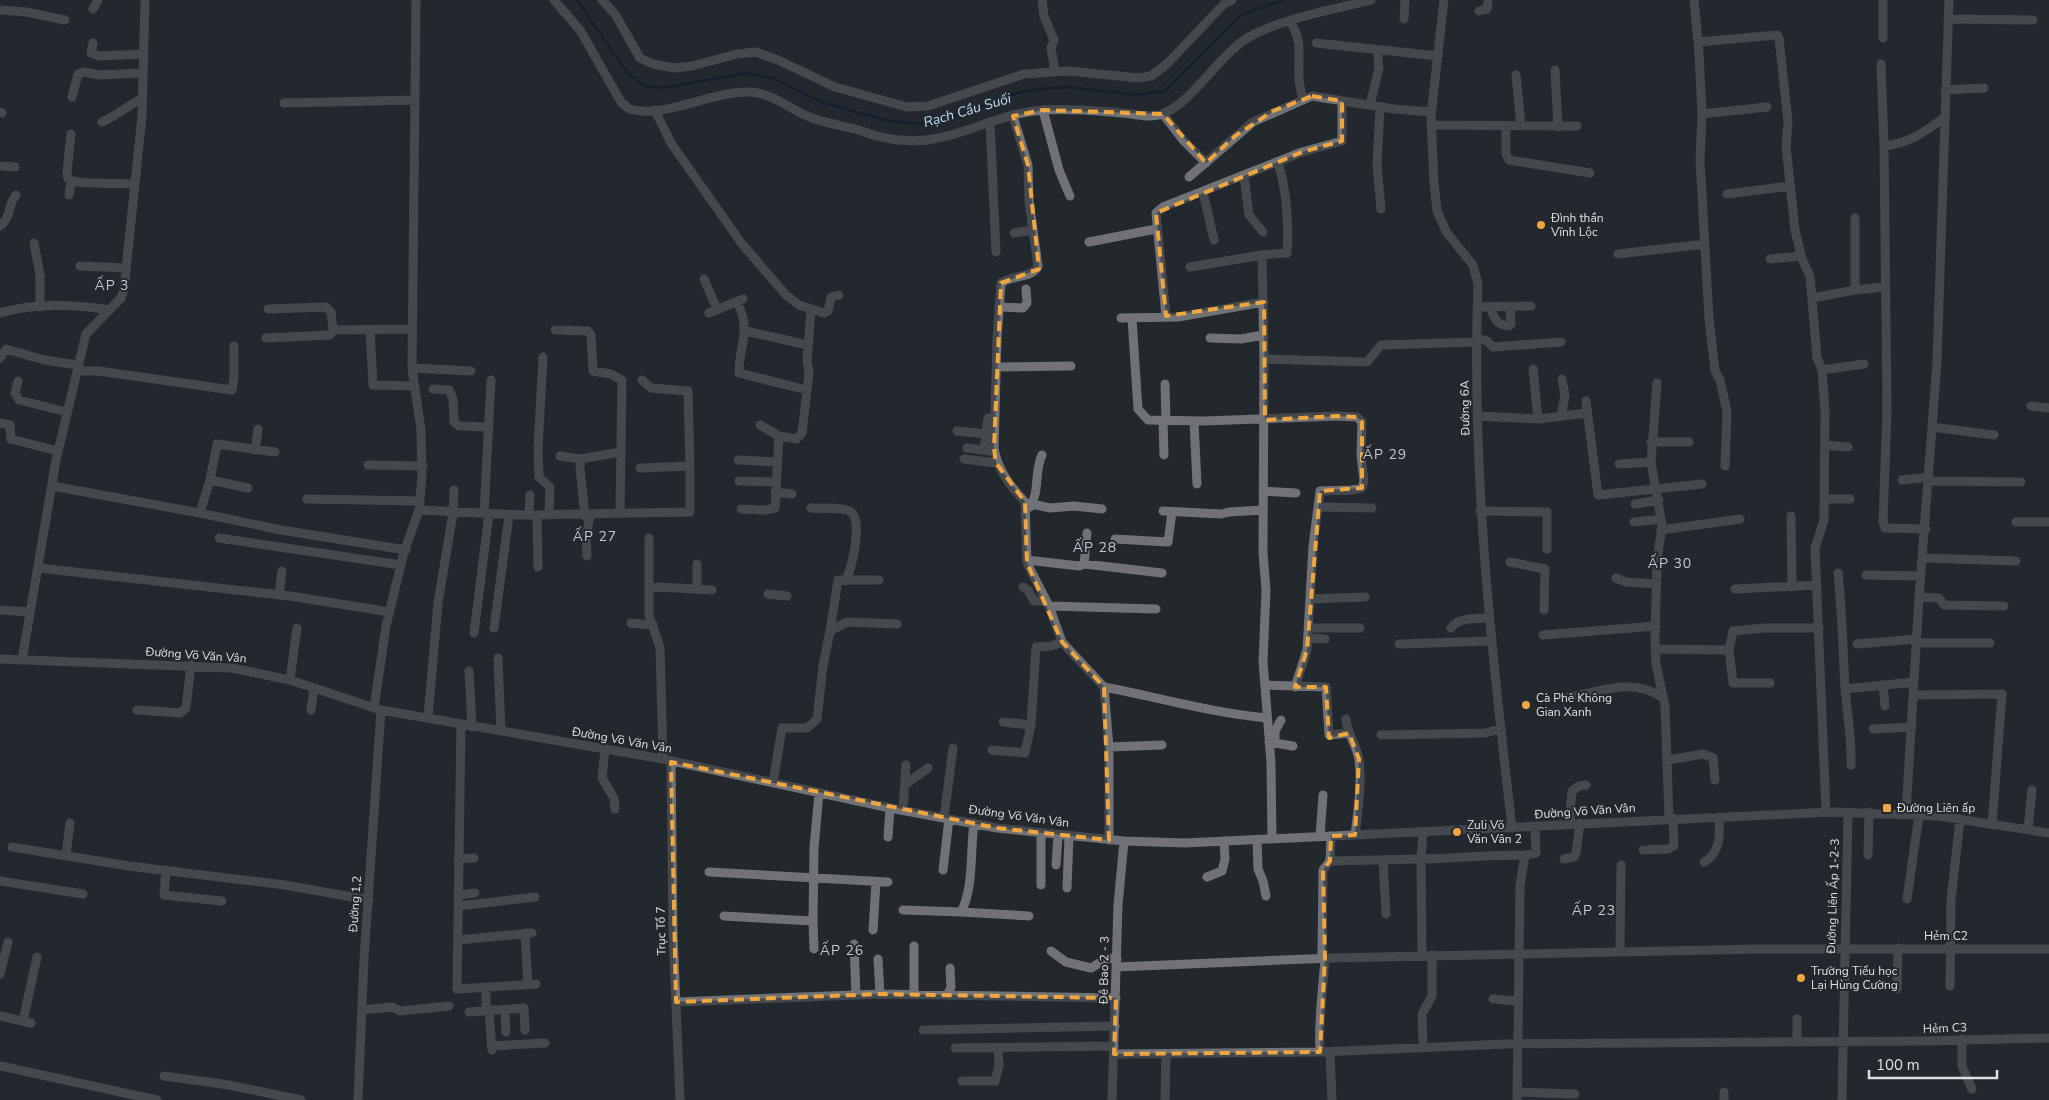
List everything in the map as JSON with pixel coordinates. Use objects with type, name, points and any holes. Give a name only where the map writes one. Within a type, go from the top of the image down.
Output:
[{"type":"street","points":[[94,9],[98,0]]},
{"type":"street","points":[[22,660],[58,451],[86,334],[121,298],[124,289],[142,99],[145,0]]},
{"type":"street","name":"Đường 1,2","points":[[358,1100],[377,709],[390,612],[401,565],[420,506],[421,430],[412,368],[416,0]]},
{"type":"street","points":[[554,0],[580,30],[621,102],[634,111],[655,110],[728,94],[764,93],[804,115],[829,124],[882,138],[909,141],[942,139],[1013,116],[1043,110],[1076,110],[1157,116],[1172,110],[1228,53],[1248,38],[1290,22],[1371,0]]},
{"type":"street","points":[[602,0],[615,14],[640,58],[653,64],[674,68],[692,66],[716,59],[756,52],[778,60],[835,88],[907,107],[928,106],[1024,74],[1055,71],[1139,78],[1151,76],[1166,65],[1224,4],[1232,0]]},
{"type":"street","points":[[1042,0],[1044,16],[1054,40],[1051,48],[1055,71]]},
{"type":"street","points":[[1404,19],[1405,0]]},
{"type":"street","name":"Đường 6A","points":[[1444,0],[1431,126],[1437,211],[1448,233],[1473,265],[1478,284],[1477,416],[1480,511],[1491,641],[1512,828]]},
{"type":"street","points":[[1479,11],[1486,10],[1488,0]]},
{"type":"street","points":[[1694,0],[1702,114],[1700,160],[1715,372],[1720,380],[1727,412],[1725,466]]},
{"type":"street","points":[[1883,38],[1884,0]]},
{"type":"street","points":[[1906,813],[1919,597],[1926,528],[1932,427],[1943,219],[1949,0]]},
{"type":"street","points":[[0,10],[40,14],[65,20]]},
{"type":"street","points":[[1948,19],[2033,20]]},
{"type":"street","points":[[1290,22],[1294,28],[1300,49],[1299,74],[1303,99]]},
{"type":"street","points":[[1698,42],[1779,36],[1788,122],[1786,146],[1795,230],[1801,256],[1810,276],[1818,358],[1822,370],[1825,499],[1824,520],[1814,548],[1826,812]]},
{"type":"street","points":[[93,43],[91,53],[99,56],[143,54]]},
{"type":"street","points":[[1316,43],[1438,56]]},
{"type":"street","points":[[1377,50],[1379,68],[1375,106],[1381,209]]},
{"type":"street","points":[[1881,64],[1884,146],[1884,287],[1887,412],[1883,522],[1885,528],[1926,528]]},
{"type":"street","points":[[1555,70],[1558,127]]},
{"type":"street","points":[[72,97],[78,74],[84,72],[99,75],[142,73]]},
{"type":"street","points":[[1516,75],[1521,126]]},
{"type":"street","points":[[1946,90],[1984,88]]},
{"type":"street","points":[[1189,177],[1253,122],[1312,96],[1375,106],[1432,112]]},
{"type":"street","points":[[102,122],[120,114],[136,100],[142,99]]},
{"type":"street","points":[[284,103],[415,100]]},
{"type":"street","points":[[1166,316],[1156,229],[1156,213],[1309,149],[1342,140],[1342,101]]},
{"type":"street","points":[[1702,114],[1767,107]]},
{"type":"street","points":[[655,110],[672,143],[742,244],[786,295],[799,305],[812,310],[827,312],[831,297],[839,295]]},
{"type":"street","points":[[1043,110],[1059,170],[1070,196]]},
{"type":"street","points":[[1163,114],[1183,140],[1206,163]]},
{"type":"street","points":[[1013,116],[1028,165],[1032,230],[1037,269],[1002,283],[999,307],[995,452],[996,463],[1015,492],[1025,502],[1027,512],[1027,560],[1048,604],[1062,642],[1104,687],[1167,699],[1206,710],[1267,718]]},
{"type":"street","points":[[1884,146],[1898,145],[1910,140],[1945,117]]},
{"type":"street","points":[[990,123],[996,252]]},
{"type":"street","points":[[1431,126],[1577,126]]},
{"type":"street","points":[[1506,126],[1506,154],[1509,160],[1590,172]]},
{"type":"street","points":[[68,195],[71,181],[66,172],[71,134]]},
{"type":"street","points":[[1190,267],[1262,255],[1288,253],[1286,205],[1283,180],[1278,162]]},
{"type":"street","points":[[0,166],[15,167]]},
{"type":"street","points":[[1244,176],[1249,215],[1262,232]]},
{"type":"street","points":[[71,181],[80,184],[92,182],[133,184]]},
{"type":"street","points":[[1727,194],[1790,186]]},
{"type":"street","points":[[1203,192],[1214,240]]},
{"type":"street","points":[[0,226],[10,214],[11,203],[16,194]]},
{"type":"street","points":[[1855,218],[1855,290]]},
{"type":"street","points":[[1089,242],[1156,229]]},
{"type":"street","points":[[1014,233],[1032,230]]},
{"type":"street","points":[[34,243],[40,275],[40,307]]},
{"type":"street","points":[[1618,254],[1705,244]]},
{"type":"street","points":[[1262,255],[1264,302],[1263,510],[1266,590],[1265,685],[1267,718],[1272,742],[1272,839]]},
{"type":"street","points":[[1770,259],[1801,256]]},
{"type":"street","points":[[80,266],[126,268]]},
{"type":"street","points":[[704,279],[713,311],[740,300],[746,331],[738,371],[740,375],[807,390]]},
{"type":"street","points":[[1812,298],[1884,287]]},
{"type":"street","points":[[999,307],[1022,308],[1027,303],[1026,289]]},
{"type":"street","points":[[1121,318],[1178,317],[1264,302]]},
{"type":"street","points":[[0,313],[40,307],[89,306],[109,310]]},
{"type":"street","points":[[1478,307],[1531,306]]},
{"type":"street","points":[[266,338],[330,335],[333,330],[331,312],[326,307],[268,309]]},
{"type":"street","points":[[1490,307],[1494,319],[1502,326],[1509,326],[1511,324],[1510,307]]},
{"type":"street","points":[[760,425],[779,436],[796,439],[802,433],[812,310]]},
{"type":"street","points":[[1132,319],[1138,409],[1148,420],[1194,422],[1337,416],[1357,418],[1362,422],[1361,456],[1364,481],[1362,488],[1352,490],[1320,490],[1307,650],[1295,687]]},
{"type":"street","points":[[333,330],[412,329]]},
{"type":"street","points":[[370,330],[373,385],[415,386]]},
{"type":"street","points":[[555,330],[588,331],[591,335],[593,371],[611,374],[622,380],[620,513]]},
{"type":"street","points":[[746,331],[808,345]]},
{"type":"street","points":[[1210,338],[1240,339],[1263,335]]},
{"type":"street","points":[[1264,359],[1367,362],[1381,345],[1477,340],[1487,341],[1493,347],[1561,342]]},
{"type":"street","points":[[0,358],[6,349],[84,370],[232,390],[234,346]]},
{"type":"street","points":[[543,358],[538,448],[539,477],[550,487],[549,516]]},
{"type":"street","points":[[1822,370],[1864,364]]},
{"type":"street","points":[[997,367],[1071,366]]},
{"type":"street","points":[[412,368],[471,371]]},
{"type":"street","points":[[1533,369],[1538,419]]},
{"type":"street","points":[[1561,416],[1565,396],[1562,379]]},
{"type":"street","points":[[18,380],[15,393],[19,400],[67,412]]},
{"type":"street","points":[[474,632],[487,514],[488,427],[491,380]]},
{"type":"street","points":[[307,499],[420,506],[453,513],[508,515],[587,516],[620,513],[690,512],[688,391],[651,388],[642,380]]},
{"type":"street","points":[[1643,850],[1668,849],[1674,846],[1663,698],[1655,649],[1656,584],[1661,519],[1651,462],[1651,442],[1657,383]]},
{"type":"street","points":[[1164,455],[1165,384]]},
{"type":"street","points":[[433,390],[449,390],[453,398],[454,422],[459,426],[488,427]]},
{"type":"street","points":[[1586,402],[1598,494],[1702,484]]},
{"type":"street","points":[[2030,406],[2049,408]]},
{"type":"street","points":[[1477,416],[1538,419],[1588,413]]},
{"type":"street","points":[[984,450],[988,418]]},
{"type":"street","points":[[1194,422],[1197,484]]},
{"type":"street","points":[[0,423],[10,425],[11,439],[58,451]]},
{"type":"street","points":[[1932,427],[1994,435]]},
{"type":"street","points":[[255,450],[258,429]]},
{"type":"street","points":[[956,431],[986,434]]},
{"type":"street","points":[[741,509],[766,510],[774,508],[779,436]]},
{"type":"street","points":[[1651,442],[1689,442]]},
{"type":"street","points":[[200,512],[210,480],[217,444],[275,452]]},
{"type":"street","points":[[1825,445],[1848,447]]},
{"type":"street","points":[[967,448],[995,452]]},
{"type":"street","points":[[560,456],[581,459],[620,452]]},
{"type":"street","points":[[1027,512],[1032,504],[1038,462],[1042,455]]},
{"type":"street","points":[[581,459],[580,468],[587,516],[587,556]]},
{"type":"street","points":[[964,459],[996,463]]},
{"type":"street","points":[[738,460],[776,462]]},
{"type":"street","points":[[1619,464],[1651,462]]},
{"type":"street","points":[[368,465],[422,466]]},
{"type":"street","points":[[640,468],[690,466]]},
{"type":"street","points":[[210,480],[248,488]]},
{"type":"street","points":[[1902,480],[2021,482]]},
{"type":"street","points":[[739,481],[776,482]]},
{"type":"street","points":[[52,486],[200,512],[281,530],[406,550]]},
{"type":"street","points":[[428,717],[438,603],[453,513],[454,490]]},
{"type":"street","points":[[1263,491],[1296,493]]},
{"type":"street","points":[[775,492],[792,494]]},
{"type":"street","points":[[530,495],[538,567]]},
{"type":"street","points":[[1825,499],[1850,500]]},
{"type":"street","points":[[1635,504],[1658,500]]},
{"type":"street","points":[[1032,504],[1050,508],[1074,506],[1102,509]]},
{"type":"street","points":[[1318,507],[1372,508]]},
{"type":"street","points":[[811,508],[851,512],[856,518],[857,526],[846,568],[845,581]]},
{"type":"street","points":[[1115,539],[1168,542],[1168,511],[1221,514],[1263,510]]},
{"type":"street","points":[[1480,511],[1547,512],[1547,549]]},
{"type":"street","points":[[494,628],[508,515]]},
{"type":"street","points":[[1791,516],[1792,587]]},
{"type":"street","points":[[1634,522],[1661,519]]},
{"type":"street","points":[[1661,530],[1740,519]]},
{"type":"street","points":[[2016,522],[2049,522]]},
{"type":"street","points":[[1084,564],[1087,533]]},
{"type":"street","points":[[219,538],[401,565]]},
{"type":"street","name":"Trục Tổ 7","points":[[649,538],[650,616],[660,647],[667,760],[680,1100]]},
{"type":"street","points":[[1923,558],[2016,561]]},
{"type":"street","points":[[1027,560],[1162,573]]},
{"type":"street","points":[[1510,562],[1545,569],[1544,610]]},
{"type":"street","points":[[697,564],[697,589]]},
{"type":"street","points":[[39,568],[279,595],[390,612]]},
{"type":"street","points":[[279,595],[282,571]]},
{"type":"street","points":[[1838,573],[1845,646],[1845,689],[1850,722],[1851,765]]},
{"type":"street","points":[[1866,575],[1921,576]]},
{"type":"street","points":[[1616,578],[1626,582],[1656,584]]},
{"type":"street","points":[[773,783],[782,728],[807,728],[817,719],[823,666],[838,580],[880,580]]},
{"type":"street","points":[[1735,589],[1817,585]]},
{"type":"street","points":[[649,589],[659,587],[712,590]]},
{"type":"street","points":[[1023,587],[1028,590],[1034,601],[1048,604],[1156,609]]},
{"type":"street","points":[[768,594],[786,596]]},
{"type":"street","points":[[1310,600],[1364,597]]},
{"type":"street","points":[[1919,597],[1940,598],[1944,606],[2004,606]]},
{"type":"street","points":[[0,610],[30,612]]},
{"type":"street","points":[[1451,628],[1454,622],[1489,618]]},
{"type":"street","points":[[830,631],[847,622],[897,624]]},
{"type":"street","points":[[631,623],[653,625]]},
{"type":"street","points":[[1543,636],[1656,626]]},
{"type":"street","points":[[290,680],[297,628]]},
{"type":"street","points":[[1309,628],[1360,628]]},
{"type":"street","points":[[1770,682],[1734,683],[1729,650],[1733,631],[1765,628],[1819,628]]},
{"type":"street","points":[[1308,638],[1325,639]]},
{"type":"street","points":[[1399,644],[1491,641]]},
{"type":"street","points":[[1857,644],[1917,641],[1990,643]]},
{"type":"street","points":[[992,750],[1025,752],[1030,725],[1036,647],[1052,646],[1062,642]]},
{"type":"street","points":[[1655,649],[1729,650]]},
{"type":"street","points":[[498,658],[502,732]]},
{"type":"street","name":"Đường Võ Văn Vân","points":[[0,659],[232,668],[290,680],[377,709],[667,760],[890,808],[1041,833],[1109,840],[1172,843],[1257,840],[1535,827],[1671,818],[1826,812],[1906,813],[2049,832]]},
{"type":"street","points":[[137,710],[180,713],[186,708],[191,665]]},
{"type":"street","points":[[469,671],[472,726]]},
{"type":"street","points":[[1845,689],[1914,682]]},
{"type":"street","points":[[1265,685],[1326,687],[1328,735],[1349,733]]},
{"type":"street","points":[[1883,685],[1885,706]]},
{"type":"street","points":[[1569,697],[1634,686],[1649,689],[1663,698]]},
{"type":"street","points":[[1104,687],[1108,747],[1109,840]]},
{"type":"street","points":[[311,710],[314,688]]},
{"type":"street","points":[[1914,694],[2002,694],[1992,825]]},
{"type":"street","points":[[1346,719],[1359,759],[1360,782],[1355,835]]},
{"type":"street","points":[[1272,742],[1281,720]]},
{"type":"street","points":[[1004,722],[1030,725]]},
{"type":"street","points":[[458,940],[528,933],[532,984],[486,989],[457,989],[461,724]]},
{"type":"street","points":[[1873,729],[1912,727]]},
{"type":"street","points":[[1381,735],[1486,733],[1500,729]]},
{"type":"street","points":[[1272,742],[1293,746]]},
{"type":"street","points":[[1108,747],[1162,745]]},
{"type":"street","points":[[943,870],[953,748]]},
{"type":"street","points":[[605,749],[602,778],[614,798],[615,809]]},
{"type":"street","points":[[1668,760],[1703,754],[1713,758],[1715,780]]},
{"type":"street","points":[[902,810],[906,784],[906,765]]},
{"type":"street","points":[[906,784],[928,768]]},
{"type":"street","points":[[1564,858],[1574,857],[1576,853],[1575,823],[1570,814],[1572,792],[1578,786],[1586,785]]},
{"type":"street","points":[[2028,830],[2032,790]]},
{"type":"street","points":[[814,949],[814,878],[819,793]]},
{"type":"street","points":[[1320,836],[1323,795]]},
{"type":"street","points":[[888,838],[890,808]]},
{"type":"street","name":"Đường Liên Ấp 1-2-3","points":[[1842,1100],[1848,812]]},
{"type":"street","points":[[1868,855],[1869,812]]},
{"type":"street","points":[[1908,899],[1919,815]]},
{"type":"street","points":[[1704,862],[1715,854],[1720,835],[1719,816]]},
{"type":"street","points":[[1950,986],[1951,900],[1960,819]]},
{"type":"street","points":[[66,855],[70,823]]},
{"type":"street","points":[[961,912],[965,905],[968,887],[974,823]]},
{"type":"street","points":[[1330,861],[1458,858],[1470,855],[1524,855],[1536,853],[1535,827]]},
{"type":"street","points":[[1422,956],[1423,832]]},
{"type":"street","points":[[1041,833],[1041,884]]},
{"type":"street","points":[[1056,865],[1058,835]]},
{"type":"street","points":[[1067,888],[1069,836]]},
{"type":"street","points":[[1320,1052],[1318,1013],[1322,1006],[1323,870],[1330,861],[1331,836]]},
{"type":"street","points":[[1257,840],[1258,869],[1266,896]]},
{"type":"street","name":"Đê Bao 2 - 3","points":[[1112,1100],[1118,905],[1124,841]]},
{"type":"street","points":[[1208,877],[1222,871],[1225,859],[1224,841]]},
{"type":"street","points":[[12,847],[275,884],[369,900]]},
{"type":"street","points":[[1524,855],[1520,886],[1517,1096],[1575,1094]]},
{"type":"street","points":[[458,859],[474,858]]},
{"type":"street","points":[[1383,861],[1386,914]]},
{"type":"street","points":[[1620,865],[1620,952]]},
{"type":"street","points":[[166,870],[164,895],[222,902]]},
{"type":"street","points":[[709,872],[888,882]]},
{"type":"street","points":[[0,880],[83,894]]},
{"type":"street","points":[[873,930],[876,882]]},
{"type":"street","points":[[458,895],[475,893]]},
{"type":"street","points":[[458,906],[535,897]]},
{"type":"street","points":[[903,910],[1029,916]]},
{"type":"street","points":[[724,916],[813,921]]},
{"type":"street","points":[[0,974],[8,942]]},
{"type":"street","points":[[854,944],[856,995]]},
{"type":"street","points":[[914,946],[914,995]]},
{"type":"street","points":[[1897,989],[1898,948]]},
{"type":"street","name":"Hẻm C2","points":[[1051,951],[1066,962],[1091,968],[1108,958],[1117,963],[1758,949],[2049,949]]},
{"type":"street","points":[[1423,1048],[1422,1014],[1432,996],[1433,989],[1432,955]]},
{"type":"street","points":[[0,1016],[27,1022],[37,957]]},
{"type":"street","points":[[878,959],[880,994]]},
{"type":"street","points":[[947,996],[951,987],[950,968]]},
{"type":"street","points":[[486,989],[492,1048],[545,1043]]},
{"type":"street","points":[[676,1002],[880,994],[1116,998]]},
{"type":"street","points":[[1493,999],[1518,1001]]},
{"type":"street","points":[[362,1010],[392,1007],[400,1011],[448,1006]]},
{"type":"street","points":[[469,1012],[524,1008],[524,1030]]},
{"type":"street","points":[[505,1010],[506,1032]]},
{"type":"street","points":[[1797,1019],[1797,1041]]},
{"type":"street","points":[[923,1030],[1114,1026]]},
{"type":"street","name":"Hẻm C3","points":[[955,1048],[1114,1050],[1166,1054],[1330,1052],[1518,1044],[1842,1042],[2049,1038]]},
{"type":"street","points":[[1962,1039],[1962,1066],[1972,1089]]},
{"type":"street","points":[[962,1081],[995,1081],[999,1066],[998,1048]]},
{"type":"street","points":[[1330,1052],[1332,1100]]},
{"type":"street","points":[[1165,1100],[1166,1054]]},
{"type":"street","points":[[0,1066],[157,1100]]},
{"type":"street","points":[[164,1076],[229,1085],[301,1100]]},
{"type":"street","points":[[107,1100],[109,1090]]},
{"type":"highlighted area","points":[[1312,96],[1342,101],[1342,141],[1302,152],[1156,213],[1166,316],[1264,302],[1265,420],[1337,416],[1357,417],[1362,422],[1362,488],[1320,491],[1307,650],[1295,687],[1326,687],[1329,738],[1349,733],[1359,759],[1355,835],[1331,836],[1330,861],[1323,870],[1325,958],[1320,1052],[1114,1054],[1116,998],[880,994],[676,1002],[671,762],[997,828],[1109,840],[1104,687],[1062,642],[1027,563],[1025,502],[996,463],[994,448],[1001,283],[1039,269],[1028,165],[1013,116],[1043,110],[1163,114],[1206,163],[1235,136],[1273,111]]},
{"type":"waterway","name":"Rạch Cầu Suối","points":[[577,0],[628,74],[645,86],[664,88],[746,73],[775,79],[824,103],[889,121],[921,124],[953,117],[1020,92],[1038,89],[1067,87],[1138,95],[1165,91],[1243,14],[1284,0]]},
{"type":"place","name":"Đình thần Vĩnh Lộc","points":[[1541,225]]},
{"type":"place","name":"Cà Phê Không Gian Xanh","points":[[1526,705]]},
{"type":"place","name":"Đường Liên ấp","points":[[1887,808]]},
{"type":"place","name":"Zuli Võ Văn Vân 2","points":[[1457,832]]},
{"type":"place","name":"Trường Tiểu học Lại Hùng Cường","points":[[1801,978]]},
{"type":"district","name":"ẤP 3","points":[[112,285]]},
{"type":"district","name":"ẤP 29","points":[[1385,454]]},
{"type":"district","name":"ẤP 27","points":[[595,536]]},
{"type":"district","name":"ẤP 28","points":[[1095,547]]},
{"type":"district","name":"ẤP 30","points":[[1670,563]]},
{"type":"district","name":"ẤP 23","points":[[1594,910]]},
{"type":"district","name":"ẤP 26","points":[[842,950]]}]
